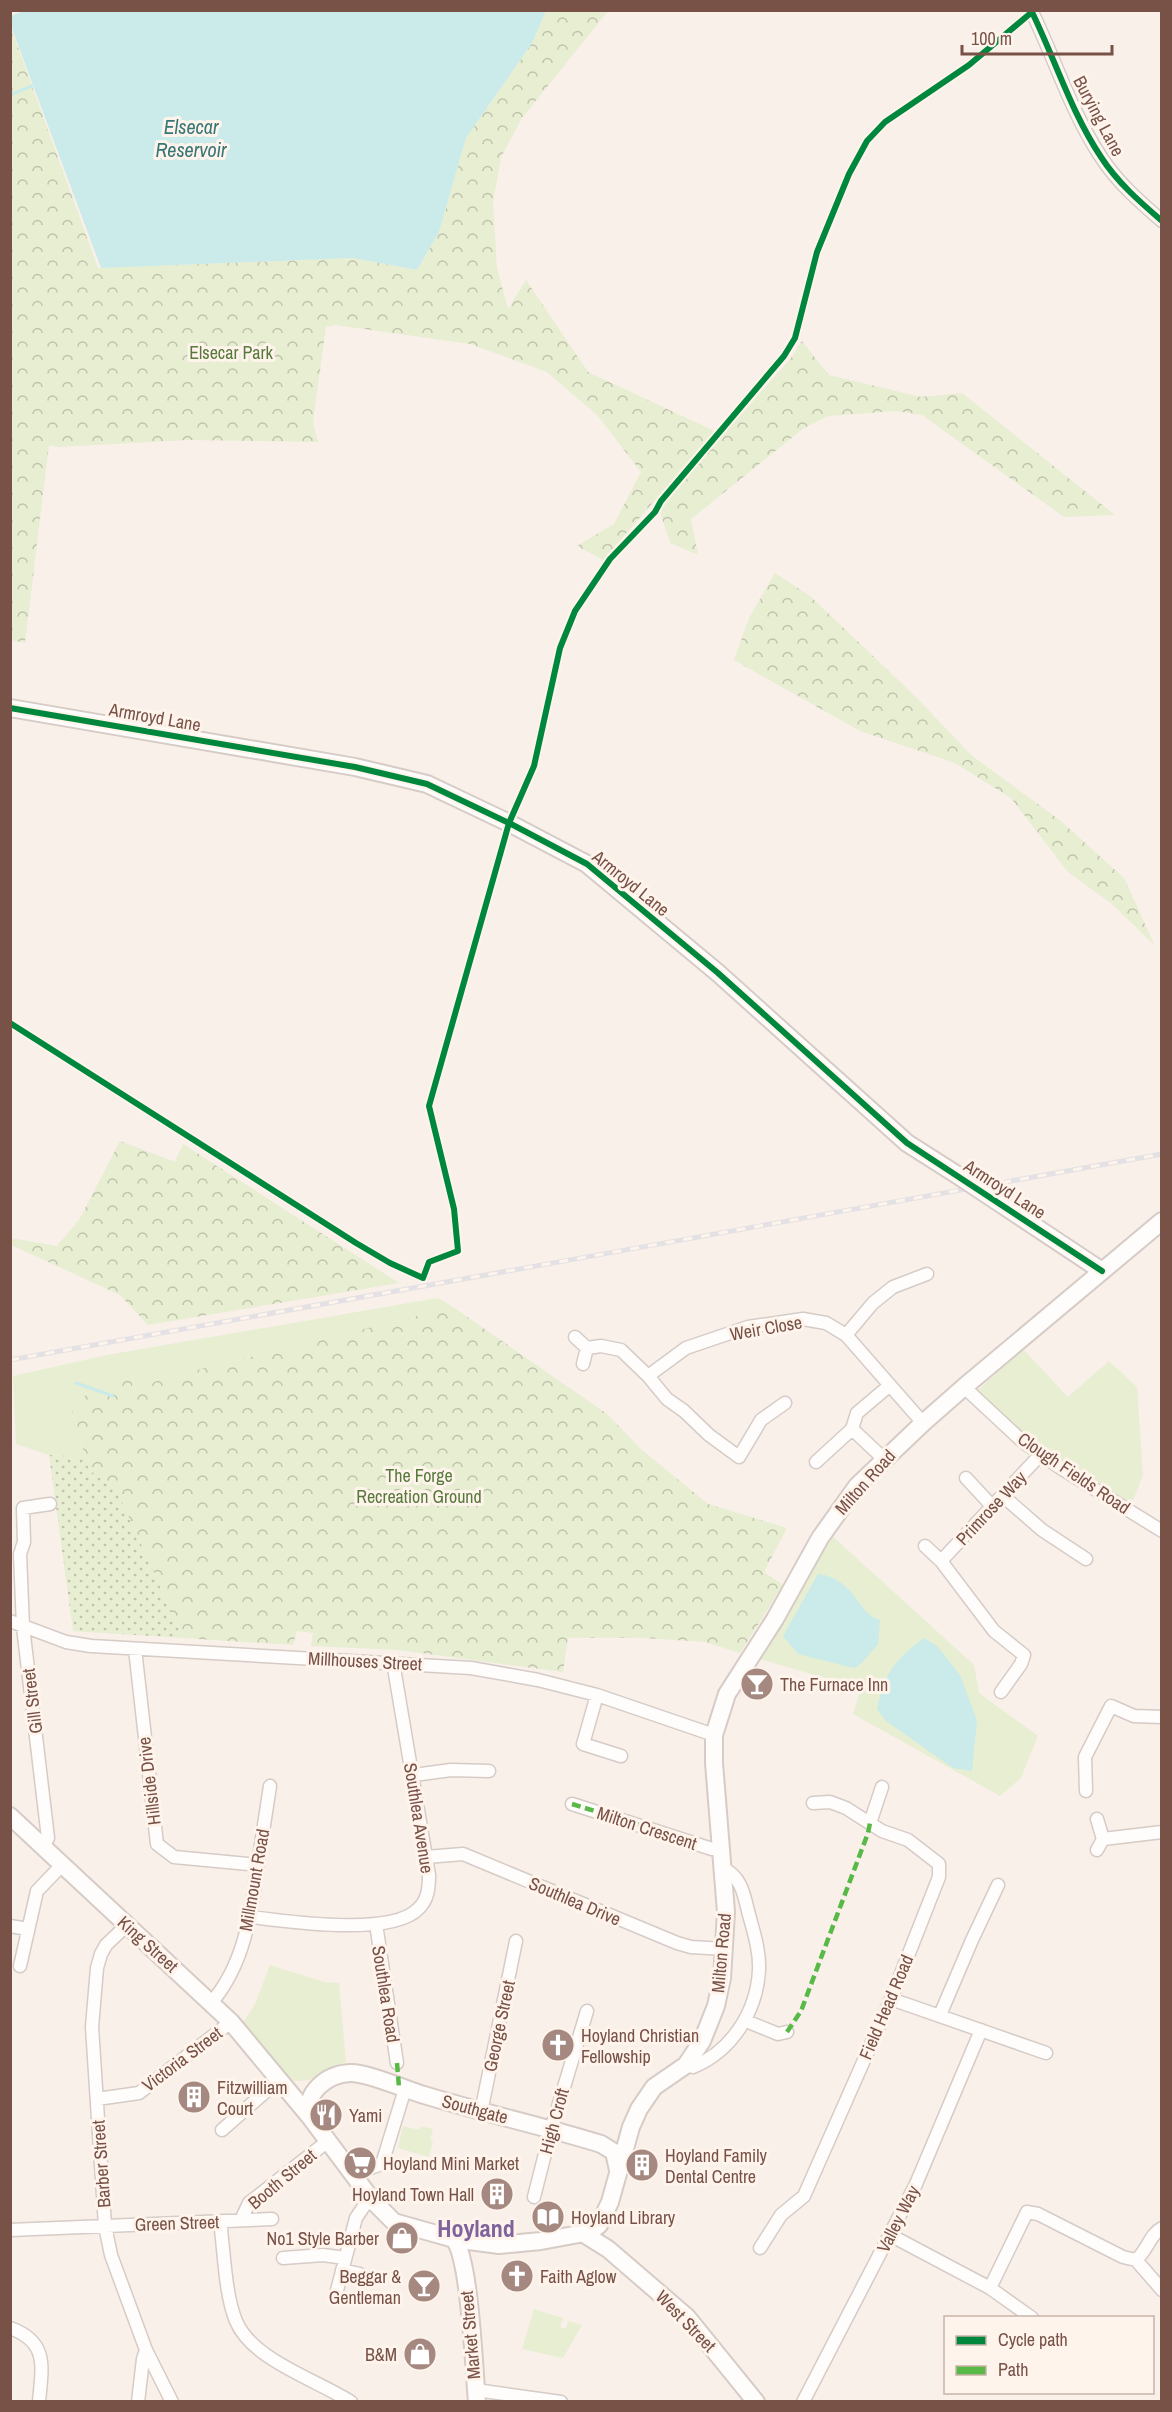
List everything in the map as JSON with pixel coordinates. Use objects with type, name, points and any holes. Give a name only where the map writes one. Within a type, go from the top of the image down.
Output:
[{"type":"street","name":"Burying Lane","points":[[1031,10],[1064,84],[1101,158],[1123,185],[1161,222]]},
{"type":"street","name":"Armroyd Lane","points":[[10,708],[355,767],[427,784],[509,823],[587,864],[718,973],[907,1143],[1102,1271]]},
{"type":"street","name":"Milton Road","points":[[605,2215],[631,2127],[639,2109],[654,2087],[687,2065],[702,2042],[712,2018],[722,1978],[724,1869],[714,1763],[714,1735],[727,1694],[775,1619],[820,1538],[849,1496],[884,1459],[964,1386],[1161,1221]]},
{"type":"street","points":[[846,1335],[873,1303],[893,1287],[927,1274]]},
{"type":"street","name":"Weir Close","points":[[648,1376],[686,1347],[748,1327],[803,1319],[826,1323],[846,1335],[923,1423]]},
{"type":"street","points":[[575,1337],[587,1348]]},
{"type":"street","points":[[587,1348],[601,1346],[621,1350],[648,1376],[667,1400],[684,1411],[709,1435],[739,1457],[761,1420],[785,1403]]},
{"type":"street","points":[[583,1364],[587,1348]]},
{"type":"street","points":[[816,1462],[852,1429],[857,1413],[889,1386]]},
{"type":"street","name":"Clough Fields Road","points":[[964,1386],[1021,1440],[1161,1531]]},
{"type":"street","points":[[852,1429],[884,1459]]},
{"type":"street","name":"Primrose Way","points":[[941,1562],[1041,1454]]},
{"type":"street","points":[[966,1478],[992,1506]]},
{"type":"street","points":[[1003,1496],[1042,1530],[1086,1559]]},
{"type":"street","name":"Gill Street","points":[[43,1846],[48,1834],[23,1627],[20,1554],[24,1542],[23,1508],[50,1504]]},
{"type":"street","name":"Primrose Way","points":[[925,1546],[941,1562],[994,1631],[1024,1655],[1021,1664],[1001,1692]]},
{"type":"street","name":"Millhouses Street","points":[[10,1621],[66,1642],[135,1649],[471,1668],[538,1680],[597,1695],[714,1735]]},
{"type":"street","name":"Hillside Drive","points":[[135,1649],[157,1844],[174,1857],[258,1865]]},
{"type":"street","name":"Southlea Avenue","points":[[252,1917],[298,1924],[376,1924],[407,1917],[423,1903],[429,1891],[429,1875],[414,1775],[393,1662]]},
{"type":"street","points":[[597,1695],[583,1744],[621,1756]]},
{"type":"street","points":[[1086,1791],[1085,1757],[1111,1706],[1134,1716],[1161,1717]]},
{"type":"street","points":[[414,1775],[451,1770],[489,1771]]},
{"type":"street","name":"Millmount Road","points":[[212,2002],[232,1972],[252,1917],[270,1786]]},
{"type":"street","points":[[870,1823],[882,1787]]},
{"type":"street","name":"Field Head Road","points":[[760,2248],[777,2215],[804,2196],[891,1999],[939,1877],[939,1864],[908,1839],[882,1831],[846,1808],[830,1802],[813,1803]]},
{"type":"street","name":"Milton Crescent","points":[[572,1804],[712,1849],[722,1849]]},
{"type":"street","name":"King Street","points":[[10,1816],[231,2022],[280,2079],[384,2214],[400,2225],[454,2239],[499,2245]]},
{"type":"street","points":[[1097,1819],[1100,1845],[1161,1832]]},
{"type":"street","name":"Southlea Drive","points":[[426,1857],[463,1854],[677,1943],[691,1947],[724,1949]]},
{"type":"street","points":[[20,1966],[37,1891],[62,1865]]},
{"type":"street","name":"Milton Road","points":[[687,2065],[693,2067],[718,2053],[746,2021],[756,1995],[759,1968],[756,1939],[739,1883],[730,1872],[724,1869]]},
{"type":"street","points":[[940,2015],[998,1885]]},
{"type":"street","name":"Southlea Road","points":[[376,1924],[397,2063]]},
{"type":"street","name":"Barber Street","points":[[127,1925],[106,1945],[101,1954],[97,1968],[92,2027],[105,2226],[111,2255],[146,2350],[172,2402]]},
{"type":"street","points":[[10,1926],[28,1929]]},
{"type":"street","name":"George Street","points":[[481,2112],[516,1941]]},
{"type":"street","points":[[891,1999],[1046,2053]]},
{"type":"street","name":"High Croft","points":[[534,2197],[550,2130],[587,2012]]},
{"type":"street","points":[[746,2021],[778,2034],[787,2032]]},
{"type":"street","name":"Victoria Street","points":[[97,2099],[139,2093],[231,2022]]},
{"type":"street","name":"Valley Way","points":[[803,2402],[916,2184],[981,2030]]},
{"type":"street","name":"Southgate","points":[[316,2088],[327,2080],[351,2072],[481,2112],[594,2142],[614,2152],[619,2172]]},
{"type":"street","points":[[222,2130],[280,2079],[298,2089],[316,2088]]},
{"type":"street","points":[[310,2117],[308,2103],[316,2088]]},
{"type":"street","points":[[353,2174],[382,2164],[405,2089]]},
{"type":"street","points":[[594,2142],[618,2137],[631,2127]]},
{"type":"street","name":"Booth Street","points":[[241,2220],[249,2203],[328,2141]]},
{"type":"street","points":[[336,2298],[356,2218],[363,2206],[372,2200]]},
{"type":"street","points":[[990,2288],[1027,2212],[1038,2214],[1123,2257],[1136,2260],[1161,2290]]},
{"type":"street","points":[[499,2245],[584,2234],[595,2228],[605,2215]]},
{"type":"street","points":[[605,2215],[604,2229],[608,2249]]},
{"type":"street","name":"Green Street","points":[[10,2230],[272,2219]]},
{"type":"street","points":[[220,2221],[231,2305],[243,2334],[266,2354],[351,2402]]},
{"type":"street","points":[[1136,2260],[1144,2254],[1156,2231],[1161,2228]]},
{"type":"street","name":"West Street","points":[[584,2234],[608,2249],[687,2317],[756,2402]]},
{"type":"street","points":[[890,2235],[990,2288],[1029,2316]]},
{"type":"street","name":"Market Street","points":[[454,2239],[464,2269],[476,2396]]},
{"type":"street","name":"Market Street","points":[[464,2269],[468,2261],[480,2251],[499,2245]]},
{"type":"street","points":[[284,2258],[323,2255],[360,2274]]},
{"type":"street","points":[[10,2328],[29,2336],[40,2352],[42,2370],[39,2402]]},
{"type":"street","points":[[138,2402],[146,2350]]},
{"type":"street","points":[[476,2396],[561,2402]]},
{"type":"green space","name":"Elsecar Park","points":[[546,11],[608,11],[522,118],[501,157],[493,203],[497,268],[508,309],[526,280],[588,372],[723,435],[791,358],[802,341],[829,375],[921,397],[962,393],[1115,515],[1064,517],[922,415],[896,411],[829,416],[804,428],[691,519],[698,555],[670,543],[656,499],[603,560],[577,546],[614,524],[641,472],[598,416],[547,372],[470,344],[336,325],[326,327],[313,422],[318,442],[188,440],[58,447],[49,445],[25,643],[11,640],[10,25],[98,268],[353,258],[417,270],[439,232],[466,138],[532,43]]},
{"type":"green space","points":[[775,573],[810,596],[915,696],[971,755],[1061,821],[1124,878],[1155,946],[1112,904],[1068,872],[1011,798],[955,763],[860,731],[734,660],[749,618]]},
{"type":"green space","points":[[120,1141],[175,1162],[183,1144],[399,1283],[148,1325],[120,1295],[11,1245],[11,1238],[57,1246],[79,1220]]},
{"type":"green space","points":[[438,1298],[453,1307],[168,1377],[132,1390],[133,1370],[70,1404],[85,1457],[49,1455],[16,1444],[13,1376],[107,1355]]},
{"type":"green space","name":"The Forge Recreation Ground","points":[[453,1307],[607,1414],[642,1450],[708,1504],[787,1528],[764,1572],[783,1585],[740,1653],[705,1642],[643,1638],[568,1638],[563,1672],[398,1650],[311,1646],[313,1633],[297,1631],[293,1645],[183,1638],[117,1491],[89,1470],[70,1404],[133,1369],[132,1390],[168,1377]]},
{"type":"green space","points":[[1023,1349],[1068,1397],[1109,1361],[1137,1387],[1143,1476],[1128,1512],[1023,1452],[969,1398]]},
{"type":"green space","points":[[49,1455],[85,1457],[89,1470],[117,1491],[183,1638],[73,1631]]},
{"type":"green space","points":[[830,1534],[974,1665],[979,1693],[1038,1736],[1021,1778],[1000,1796],[853,1714],[861,1688],[759,1659]]},
{"type":"green space","points":[[270,1965],[324,1982],[339,1983],[346,2062],[311,2079],[296,2081],[289,2079],[242,2024],[255,2004]]},
{"type":"green space","points":[[403,2126],[419,2130],[421,2126],[433,2129],[429,2157],[398,2148]]},
{"type":"green space","points":[[534,2309],[563,2318],[560,2327],[565,2329],[569,2321],[582,2325],[563,2358],[522,2349]]},
{"type":"water","name":"Elsecar Reservoir","points":[[26,10],[546,11],[532,43],[466,138],[439,232],[417,270],[353,258],[101,268],[11,26],[11,16]]},
{"type":"water","points":[[818,1574],[840,1582],[866,1611],[880,1620],[878,1645],[854,1668],[798,1654],[783,1636]]},
{"type":"water","points":[[924,1638],[937,1646],[960,1675],[977,1720],[972,1771],[953,1768],[886,1721],[877,1709],[884,1685],[898,1660]]},
{"type":"waterway","points":[[10,95],[32,86]]},
{"type":"waterway","points":[[76,1383],[113,1396]]},
{"type":"railway","points":[[10,1360],[1162,1154]]},
{"type":"marked path","points":[[572,1804],[679,1837]]},
{"type":"marked path","points":[[787,2032],[801,2011],[870,1823]]},
{"type":"marked path","points":[[397,2063],[399,2087]]},
{"type":"cycle path","points":[[1031,10],[1090,140],[1107,166],[1122,183],[1162,221]]},
{"type":"cycle path","points":[[10,1023],[390,1263],[423,1278],[429,1262],[458,1251],[454,1209],[429,1106],[509,823],[534,766],[560,648],[575,611],[610,559],[655,512],[661,501],[784,356],[795,338],[817,252],[849,174],[867,141],[885,122],[969,65],[1032,12]]},
{"type":"cycle path","points":[[10,708],[355,767],[427,784],[509,823],[587,864],[718,973],[907,1143],[1102,1271]]},
{"type":"place","name":"The Furnace Inn","points":[[757,1684]]},
{"type":"place","name":"Hoyland Christian Fellowship","points":[[558,2045]]},
{"type":"place","name":"Fitzwilliam Court","points":[[194,2097]]},
{"type":"place","name":"Yami","points":[[326,2115]]},
{"type":"place","name":"Hoyland Mini Market","points":[[360,2163]]},
{"type":"place","name":"Hoyland Family Dental Centre","points":[[642,2165]]},
{"type":"place","name":"Hoyland Town Hall","points":[[497,2194]]},
{"type":"place","name":"Hoyland Library","points":[[548,2217]]},
{"type":"place","name":"No1 Style Barber","points":[[402,2238]]},
{"type":"place","name":"Faith Aglow","points":[[517,2276]]},
{"type":"place","name":"Beggar & Gentleman","points":[[424,2286]]},
{"type":"place","name":"B&M","points":[[420,2354]]},
{"type":"district","name":"Hoyland","points":[[476,2228]]}]
